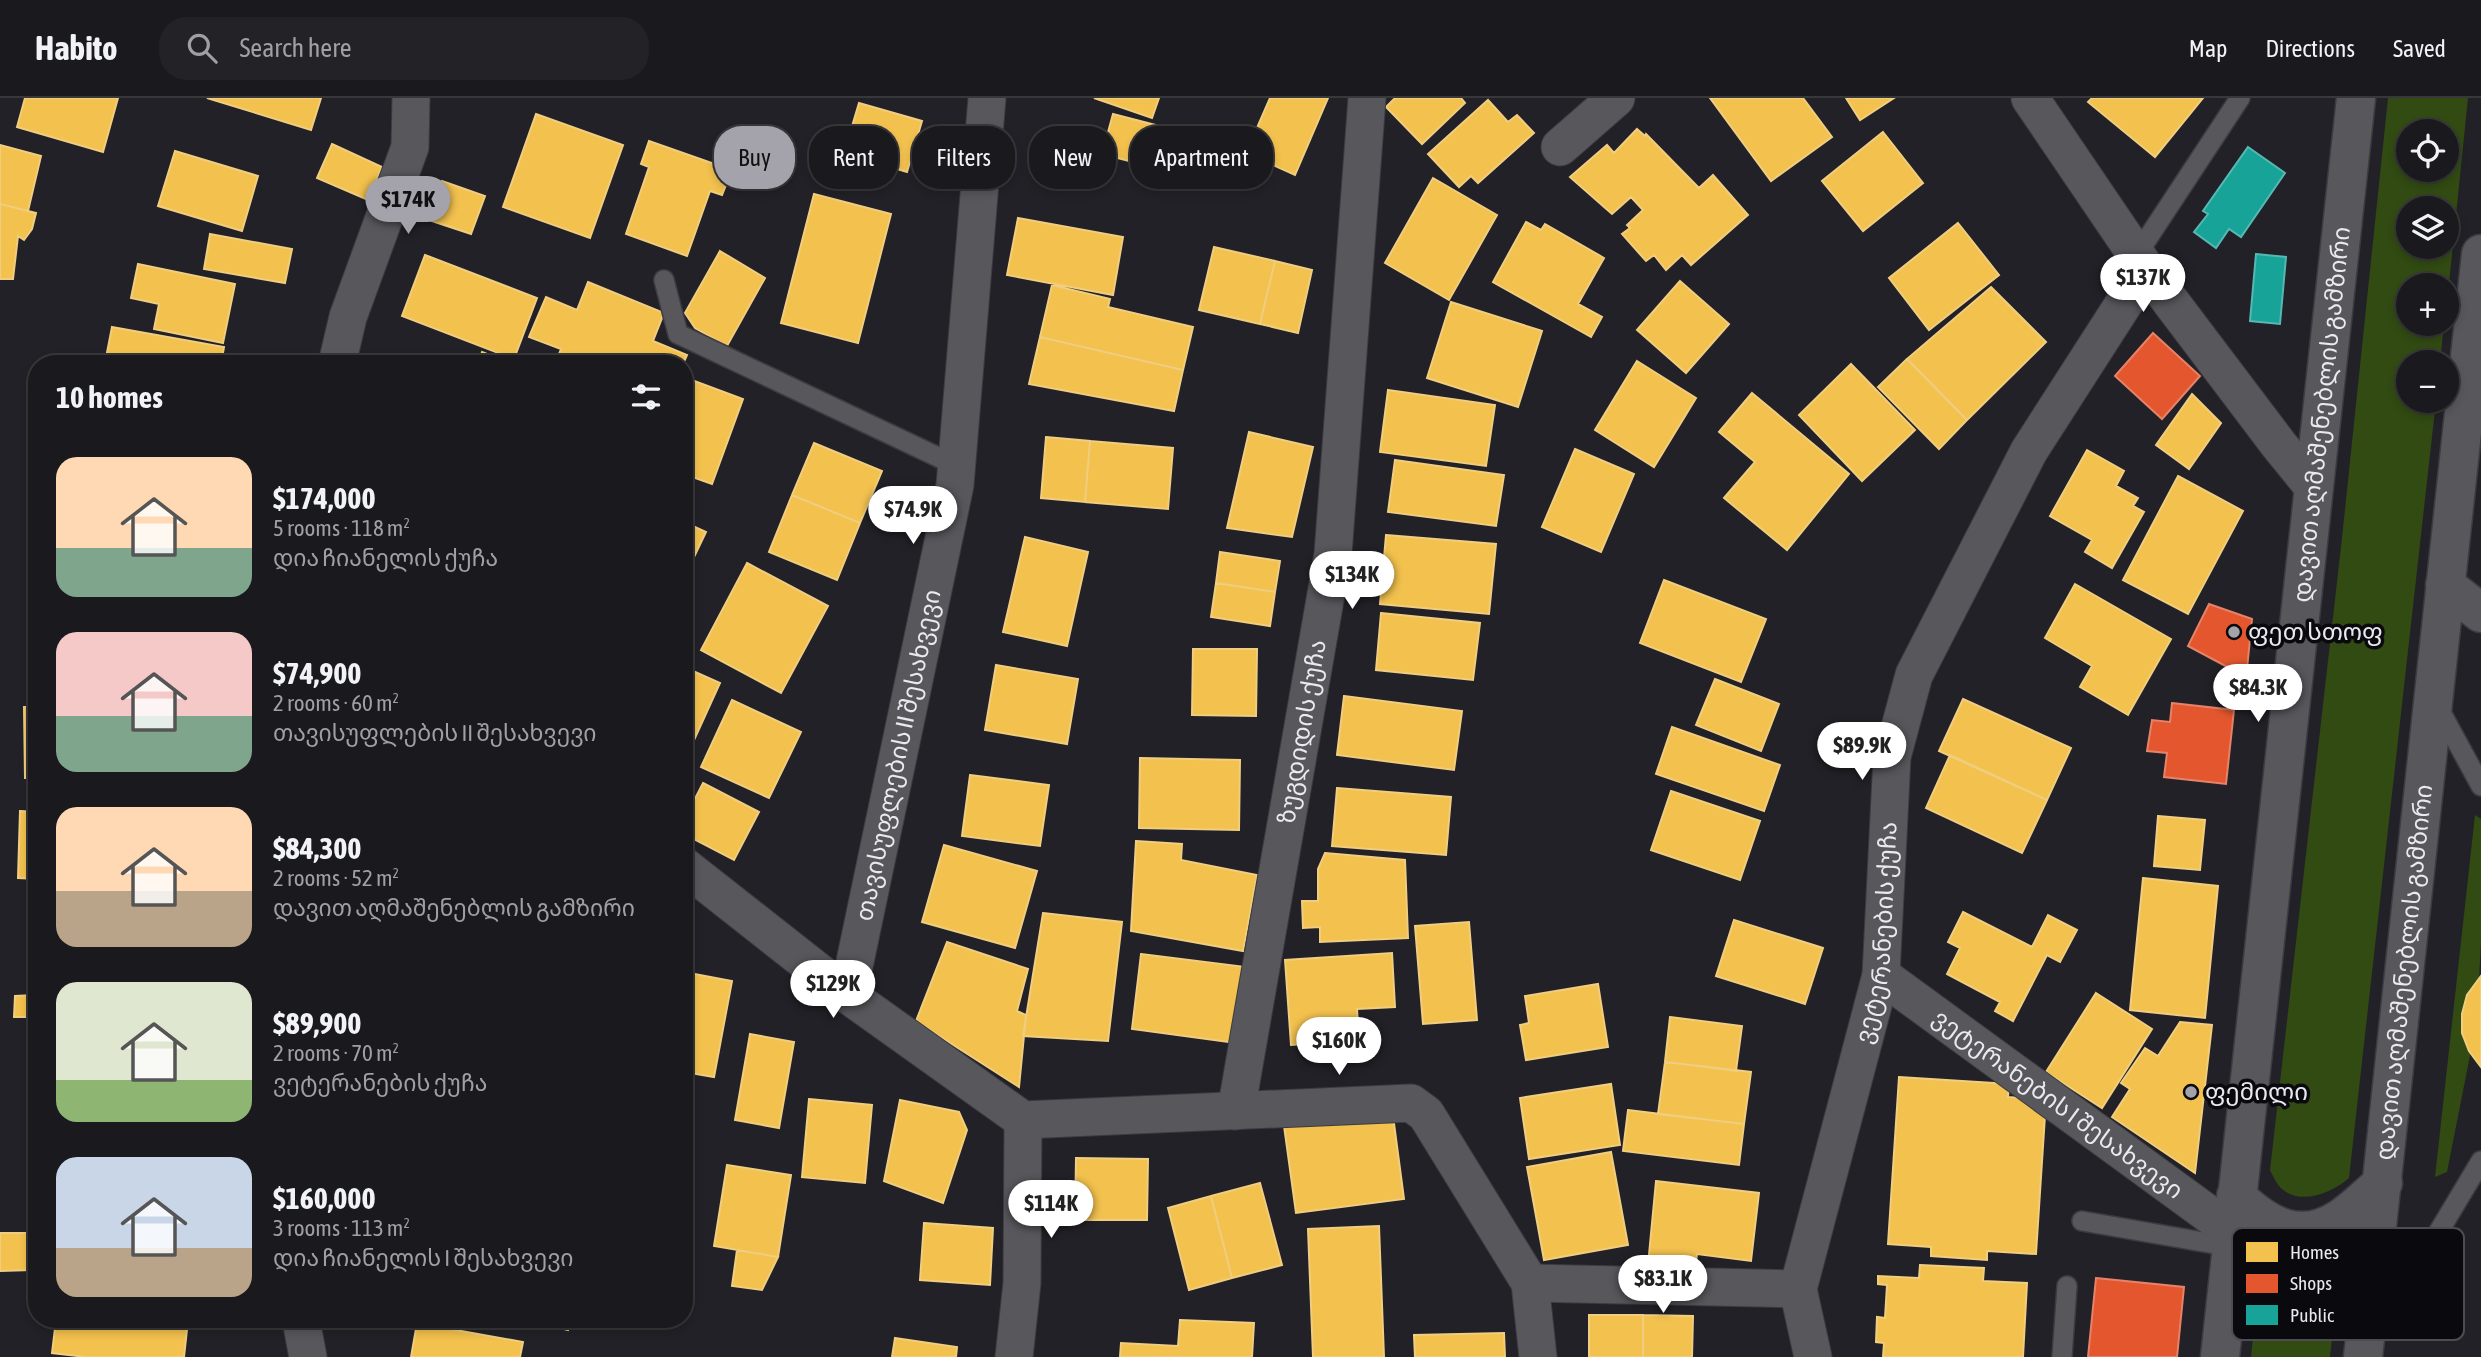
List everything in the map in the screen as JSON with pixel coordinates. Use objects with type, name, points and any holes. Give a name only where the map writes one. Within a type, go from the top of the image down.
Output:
[{"type":"main road","name":"დავით აღმაშენებლის გამზირი","points":[[2234,1228],[2356,98]]},
{"type":"main road","name":"დავით აღმაშენებლის გამზირი","points":[[2377,1228],[2481,254]]},
{"type":"main road","points":[[2445,585],[2481,613]]},
{"type":"main road","points":[[2314,1228],[2340,1219],[2383,1183]]},
{"type":"main road","points":[[2234,1225],[2257,1216],[2275,1226],[2285,1228]]},
{"type":"main road","name":"დავით აღმაშენებლის გამზირი","points":[[2220,1357],[2232,1244]]},
{"type":"street","points":[[339,355],[348,317],[410,147],[411,98]]},
{"type":"street","name":"თავისუფლების II შესახვევი","points":[[848,995],[955,485],[987,98]]},
{"type":"street","name":"ზუგდიდის ქუჩა","points":[[1236,1111],[1333,554],[1367,98]]},
{"type":"street","points":[[1560,147],[1616,98]]},
{"type":"street","points":[[2030,98],[2141,263],[2314,488]]},
{"type":"street","name":"ვეტერანების ქუჩა","points":[[1813,1357],[1798,1289],[1881,975],[1892,757],[1914,675],[2029,451],[2141,263]]},
{"type":"street","points":[[693,873],[848,995],[1023,1120],[1394,1102],[1411,1104],[1426,1114],[1530,1283],[1538,1357]]},
{"type":"street","name":"ვეტერანების I შესახვევი","points":[[1881,975],[2234,1225]]},
{"type":"street","points":[[1014,1357],[1021,1283],[1023,1120]]},
{"type":"street","points":[[1530,1283],[1798,1289]]},
{"type":"street","points":[[302,1328],[308,1357]]},
{"type":"lane","points":[[2141,263],[2240,98]]},
{"type":"lane","points":[[664,280],[678,334],[957,466]]},
{"type":"lane","points":[[2434,700],[2481,786]]},
{"type":"lane","points":[[2441,1228],[2481,1161]]},
{"type":"lane","points":[[2082,1221],[2234,1225]]},
{"type":"lane","points":[[2062,1357],[2067,1286]]},
{"type":"green space","points":[[2388,98],[2468,98],[2458,196],[2396,196],[2396,259],[2452,259],[2450,273],[2396,273],[2396,336],[2443,336],[2441,350],[2396,350],[2396,413],[2435,413],[2349,1178],[2335,1188],[2308,1197],[2290,1194],[2282,1189],[2270,1170],[2342,538]]},
{"type":"green space","points":[[2475,815],[2481,819],[2481,941],[2477,1020],[2447,1172],[2435,1177]]},
{"type":"green space","points":[[2253,1340],[2332,1340],[2330,1357],[2251,1357]]},
{"type":"building: Homes","points":[[25,98],[118,98],[103,152],[17,127]]},
{"type":"building: Homes","points":[[207,98],[321,98],[311,130]]},
{"type":"building: Homes","points":[[1094,98],[1159,98],[1152,118]]},
{"type":"building: Homes","points":[[1270,98],[1328,98],[1295,175],[1273,165],[1273,126],[1258,126]]},
{"type":"building: Homes","points":[[1395,98],[1461,98],[1465,103],[1422,144],[1386,107]]},
{"type":"building: Homes","points":[[1710,98],[1803,98],[1832,137],[1771,181]]},
{"type":"building: Homes","points":[[1846,98],[1894,98],[1860,120]]},
{"type":"building: Homes","points":[[2092,98],[2203,98],[2155,157],[2088,102]]},
{"type":"building: Homes","points":[[1488,100],[1508,122],[1517,115],[1534,133],[1478,183],[1471,176],[1459,187],[1428,154]]},
{"type":"building: Homes","points":[[859,103],[922,121],[921,126],[912,126],[912,155],[907,172],[898,169],[898,126],[852,126]]},
{"type":"building: Homes","points":[[536,114],[623,145],[590,238],[503,207]]},
{"type":"building: Homes","points":[[1113,114],[1159,126],[1130,126],[1130,161],[1116,158],[1116,126],[1110,126]]},
{"type":"building: Homes","points":[[1637,129],[1645,136],[1646,134],[1699,188],[1713,175],[1748,215],[1691,265],[1682,255],[1666,270],[1654,255],[1646,261],[1622,234],[1630,228],[1627,225],[1643,210],[1631,197],[1612,214],[1570,177],[1607,145],[1614,153]]},
{"type":"building: Homes","points":[[1883,132],[1923,183],[1863,231],[1822,181]]},
{"type":"building: Homes","points":[[649,141],[714,164],[714,189],[724,189],[722,195],[710,191],[687,256],[626,234],[649,167],[641,164]]},
{"type":"building: Homes","points":[[332,144],[382,167],[368,200],[317,178]]},
{"type":"building: Homes","points":[[0,145],[41,156],[28,211],[0,204]]},
{"type":"building: Homes","points":[[175,151],[258,176],[242,231],[158,206]]},
{"type":"building: Homes","points":[[1433,178],[1497,215],[1449,300],[1385,263]]},
{"type":"building: Homes","points":[[442,181],[485,196],[471,234],[429,220]]},
{"type":"building: Homes","points":[[814,194],[891,214],[858,343],[781,323]]},
{"type":"building: Homes","points":[[0,204],[36,213],[32,229],[24,240],[18,236],[13,279],[0,279]]},
{"type":"building: Homes","points":[[1018,218],[1123,237],[1113,295],[1007,275]]},
{"type":"building: Homes","points":[[1526,222],[1541,230],[1545,224],[1604,258],[1578,304],[1602,317],[1591,337],[1493,282]]},
{"type":"building: Homes","points":[[1958,223],[1999,275],[1929,330],[1889,278]]},
{"type":"building: Homes","points":[[210,234],[292,249],[285,283],[204,269]]},
{"type":"building: Homes","points":[[1214,247],[1275,261],[1260,324],[1199,310]]},
{"type":"building: Homes","points":[[720,251],[765,278],[727,346],[695,328],[685,313]]},
{"type":"building: Homes","points":[[425,255],[537,298],[516,355],[504,355],[402,316]]},
{"type":"building: Homes","points":[[1275,261],[1312,270],[1298,333],[1260,324]]},
{"type":"building: Homes","points":[[138,264],[235,284],[223,343],[154,329],[159,304],[131,298]]},
{"type":"building: Homes","points":[[1680,281],[1729,324],[1686,373],[1637,330]]},
{"type":"building: Homes","points":[[588,282],[664,313],[653,341],[687,355],[559,355],[561,349],[529,337],[546,297],[577,310]]},
{"type":"building: Homes","points":[[1052,285],[1110,299],[1108,307],[1193,327],[1183,370],[1040,337]]},
{"type":"building: Homes","points":[[1991,287],[2046,342],[1967,420],[1907,359]]},
{"type":"building: Homes","points":[[1451,302],[1542,331],[1518,407],[1427,378]]},
{"type":"building: Homes","points":[[112,327],[224,347],[223,355],[107,355]]},
{"type":"building: Homes","points":[[1040,337],[1183,370],[1174,411],[1029,384]]},
{"type":"building: Homes","points":[[1907,359],[1967,420],[1939,449],[1878,387]]},
{"type":"building: Homes","points":[[1637,361],[1696,398],[1654,467],[1595,430]]},
{"type":"building: Homes","points":[[1851,364],[1915,430],[1862,481],[1799,415]]},
{"type":"building: Homes","points":[[693,380],[743,399],[712,484],[693,477]]},
{"type":"building: Homes","points":[[1388,390],[1495,405],[1486,466],[1380,452]]},
{"type":"building: Homes","points":[[1752,393],[1849,474],[1787,550],[1724,498],[1755,462],[1719,432]]},
{"type":"building: Homes","points":[[2192,394],[2221,423],[2189,469],[2156,445]]},
{"type":"building: Homes","points":[[1249,432],[1313,447],[1292,537],[1227,528]]},
{"type":"building: Homes","points":[[1046,437],[1090,441],[1085,502],[1041,498]]},
{"type":"building: Homes","points":[[1090,441],[1173,448],[1168,509],[1085,502]]},
{"type":"building: Homes","points":[[814,443],[882,471],[860,523],[792,495]]},
{"type":"building: Homes","points":[[1575,449],[1634,474],[1601,552],[1542,527]]},
{"type":"building: Homes","points":[[2087,450],[2124,471],[2116,486],[2138,498],[2133,506],[2144,512],[2112,568],[2085,552],[2092,540],[2050,516]]},
{"type":"building: Homes","points":[[1395,460],[1504,475],[1496,526],[1388,512]]},
{"type":"building: Homes","points":[[2178,476],[2243,511],[2188,614],[2123,580]]},
{"type":"building: Homes","points":[[792,495],[860,523],[837,580],[769,552]]},
{"type":"building: Homes","points":[[693,526],[706,532],[693,559]]},
{"type":"building: Homes","points":[[1386,535],[1496,544],[1489,614],[1380,604]]},
{"type":"building: Homes","points":[[1025,537],[1088,552],[1067,646],[1003,632]]},
{"type":"building: Homes","points":[[1220,552],[1280,561],[1275,592],[1216,583]]},
{"type":"building: Homes","points":[[747,563],[828,606],[781,693],[701,650]]},
{"type":"building: Homes","points":[[1664,580],[1766,619],[1741,682],[1640,643]]},
{"type":"building: Homes","points":[[1216,583],[1275,592],[1270,626],[1211,617]]},
{"type":"building: Homes","points":[[2075,584],[2171,639],[2128,715],[2080,687],[2092,666],[2045,638]]},
{"type":"building: Homes","points":[[1381,613],[1480,623],[1473,680],[1376,670]]},
{"type":"building: Homes","points":[[1193,649],[1257,649],[1256,716],[1192,715]]},
{"type":"building: Homes","points":[[996,665],[1078,679],[1067,744],[985,730]]},
{"type":"building: Homes","points":[[693,671],[720,683],[693,742]]},
{"type":"building: Homes","points":[[1715,679],[1779,704],[1761,751],[1696,725]]},
{"type":"building: Homes","points":[[1344,696],[1462,711],[1454,770],[1337,755]]},
{"type":"building: Homes","points":[[1963,699],[2071,748],[2047,800],[1939,751]]},
{"type":"building: Homes","points":[[732,700],[801,732],[769,798],[701,767]]},
{"type":"building: Homes","points":[[24,707],[28,707],[28,778],[25,778]]},
{"type":"building: Homes","points":[[1672,727],[1780,765],[1764,811],[1656,774]]},
{"type":"building: Homes","points":[[1950,755],[2047,800],[2022,853],[1926,808]]},
{"type":"building: Homes","points":[[1140,758],[1240,760],[1239,830],[1139,828]]},
{"type":"building: Homes","points":[[970,775],[1049,785],[1040,846],[962,836]]},
{"type":"building: Homes","points":[[703,783],[759,812],[734,860],[693,839],[693,802]]},
{"type":"building: Homes","points":[[1337,788],[1451,797],[1446,855],[1332,846]]},
{"type":"building: Homes","points":[[1671,791],[1760,821],[1740,880],[1651,850]]},
{"type":"building: Homes","points":[[20,811],[28,811],[28,879],[18,878]]},
{"type":"building: Homes","points":[[2158,816],[2205,820],[2200,870],[2154,866]]},
{"type":"building: Homes","points":[[1136,841],[1182,844],[1181,860],[1257,875],[1243,951],[1131,931]]},
{"type":"building: Homes","points":[[944,845],[1037,871],[1015,948],[922,922]]},
{"type":"building: Homes","points":[[1325,853],[1405,860],[1408,938],[1320,942],[1320,927],[1303,928],[1302,901],[1318,901],[1318,869]]},
{"type":"building: Homes","points":[[2143,878],[2218,886],[2205,1018],[2130,1010]]},
{"type":"building: Homes","points":[[1963,912],[2032,947],[2048,915],[2077,930],[2060,962],[2047,955],[2013,1021],[1995,1011],[2000,1002],[1947,974],[1960,948],[1948,942]]},
{"type":"building: Homes","points":[[1043,913],[1122,922],[1108,1041],[1023,1036]]},
{"type":"building: Homes","points":[[1734,920],[1823,948],[1805,1004],[1716,976]]},
{"type":"building: Homes","points":[[1469,922],[1477,1020],[1423,1024],[1415,926]]},
{"type":"building: Homes","points":[[947,942],[1028,969],[1017,1011],[1026,1015],[1019,1087],[916,1021]]},
{"type":"building: Homes","points":[[1392,953],[1395,1007],[1357,1009],[1359,1041],[1291,1045],[1285,960]]},
{"type":"building: Homes","points":[[1141,954],[1246,967],[1237,1043],[1132,1029]]},
{"type":"building: Homes","points":[[693,974],[732,981],[714,1077],[693,1074]]},
{"type":"building: Homes","points":[[2481,976],[2481,1067],[2469,1051],[2462,1033],[2462,1014],[2467,995]]},
{"type":"building: Homes","points":[[1598,984],[1608,1047],[1526,1060],[1520,1025],[1529,1023],[1525,996]]},
{"type":"building: Homes","points":[[2096,993],[2152,1029],[2102,1108],[2046,1072]]},
{"type":"building: Homes","points":[[28,995],[28,1017],[14,1017],[15,996]]},
{"type":"building: Homes","points":[[1670,1017],[1742,1026],[1736,1071],[1665,1062]]},
{"type":"building: Homes","points":[[2180,1022],[2212,1025],[2195,1173],[2112,1117],[2130,1089],[2121,1083],[2145,1048],[2158,1056]]},
{"type":"building: Homes","points":[[750,1034],[794,1042],[779,1128],[735,1120]]},
{"type":"building: Homes","points":[[1665,1062],[1751,1072],[1744,1124],[1658,1114]]},
{"type":"building: Homes","points":[[1899,1077],[2009,1084],[2008,1097],[2046,1100],[2036,1254],[1987,1251],[1987,1260],[1931,1256],[1931,1247],[1888,1244]]},
{"type":"building: Homes","points":[[1611,1084],[1620,1145],[1529,1159],[1520,1098]]},
{"type":"building: Homes","points":[[809,1099],[872,1105],[865,1183],[802,1177]]},
{"type":"building: Homes","points":[[900,1100],[959,1112],[967,1130],[943,1203],[884,1181]]},
{"type":"building: Homes","points":[[1628,1110],[1744,1124],[1739,1165],[1623,1151]]},
{"type":"building: Homes","points":[[1393,1116],[1404,1199],[1296,1213],[1284,1126]]},
{"type":"building: Homes","points":[[1611,1152],[1628,1245],[1544,1260],[1527,1167]]},
{"type":"building: Homes","points":[[1076,1158],[1148,1159],[1147,1220],[1075,1220]]},
{"type":"building: Homes","points":[[727,1165],[791,1175],[778,1257],[714,1246]]},
{"type":"building: Homes","points":[[1656,1181],[1759,1193],[1751,1261],[1697,1254],[1695,1270],[1648,1265]]},
{"type":"building: Homes","points":[[1260,1183],[1282,1265],[1232,1278],[1211,1196]]},
{"type":"building: Homes","points":[[1211,1196],[1232,1278],[1189,1290],[1168,1208]]},
{"type":"building: Homes","points":[[924,1223],[993,1228],[990,1285],[920,1280]]},
{"type":"building: Homes","points":[[1379,1226],[1384,1357],[1313,1357],[1308,1229]]},
{"type":"building: Homes","points":[[0,1233],[28,1233],[28,1270],[0,1271]]},
{"type":"building: Homes","points":[[737,1250],[778,1257],[762,1290],[732,1286]]},
{"type":"building: Homes","points":[[1920,1265],[1984,1268],[1983,1281],[2027,1283],[2023,1357],[1883,1357],[1884,1343],[1876,1342],[1877,1317],[1885,1318],[1887,1285],[1878,1284],[1878,1276],[1919,1278]]},
{"type":"building: Homes","points":[[1589,1315],[1643,1315],[1643,1357],[1589,1357]]},
{"type":"building: Homes","points":[[1643,1315],[1693,1316],[1692,1357],[1643,1357]]},
{"type":"building: Homes","points":[[1180,1320],[1254,1323],[1252,1357],[1120,1357],[1121,1343],[1178,1346]]},
{"type":"building: Homes","points":[[55,1328],[187,1328],[184,1357],[86,1357],[52,1353]]},
{"type":"building: Homes","points":[[416,1328],[445,1328],[523,1342],[520,1357],[411,1357]]},
{"type":"building: Homes","points":[[1504,1333],[1505,1357],[1415,1357],[1414,1335]]},
{"type":"building: Homes","points":[[895,1338],[957,1347],[956,1357],[892,1357]]},
{"type":"building: Shops","points":[[2153,333],[2200,376],[2162,419],[2115,376]]},
{"type":"building: Shops","points":[[2209,604],[2252,619],[2247,669],[2231,669],[2188,646]]},
{"type":"building: Shops","points":[[2172,703],[2234,710],[2226,784],[2164,777],[2167,753],[2147,751],[2152,720],[2170,722]]},
{"type":"building: Shops","points":[[2096,1278],[2184,1287],[2177,1357],[2088,1357]]},
{"type":"building: Public","points":[[2248,147],[2285,173],[2241,237],[2229,229],[2216,248],[2194,232],[2208,214],[2203,211]]},
{"type":"building: Public","points":[[2256,254],[2286,257],[2280,324],[2250,321]]},
{"type":"place","name":"ფეთ სთოფ","points":[[2234,632]]},
{"type":"place","name":"ფემილი","points":[[2191,1092]]}]
